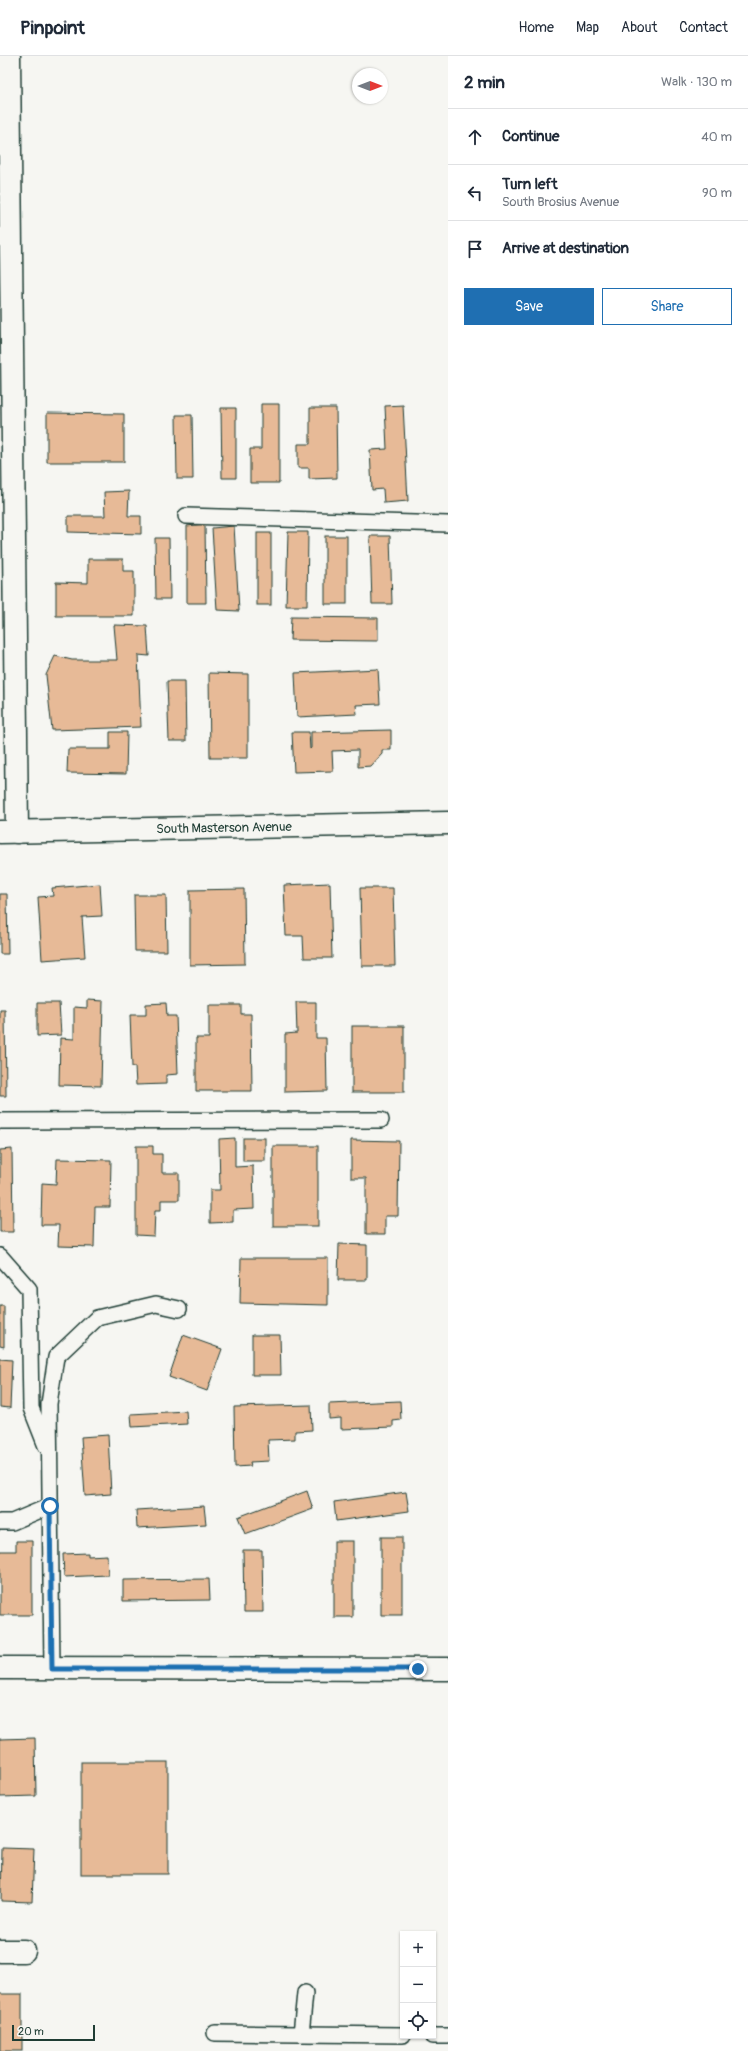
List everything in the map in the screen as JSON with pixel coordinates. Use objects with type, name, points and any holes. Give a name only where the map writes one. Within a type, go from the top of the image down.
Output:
[{"type":"street","points":[[8,56],[9,832]]},
{"type":"street","name":"South Masterson Avenue","points":[[9,832],[448,824]]},
{"type":"street","points":[[0,1668],[448,1669]]},
{"type":"street","points":[[0,1951],[24,1951]]},
{"type":"lane","points":[[186,516],[448,524]]},
{"type":"lane","points":[[0,1121],[381,1120]]},
{"type":"lane","points":[[0,1256],[29,1290],[30,1408],[49,1454]]},
{"type":"lane","points":[[52,1669],[48,1404],[56,1357],[97,1318],[156,1304],[179,1309]]},
{"type":"lane","points":[[0,1522],[12,1522],[50,1506]]},
{"type":"lane","points":[[301,2034],[305,1993]]},
{"type":"lane","points":[[215,2033],[400,2035]]},
{"type":"lane","points":[[436,2036],[448,2036]]},
{"type":"building","points":[[261,404],[279,404],[279,483],[250,483],[250,449],[261,449]]},
{"type":"building","points":[[403,405],[408,501],[384,503],[383,489],[372,490],[370,450],[387,449],[385,406]]},
{"type":"building","points":[[221,408],[236,408],[236,478],[222,478]]},
{"type":"building","points":[[310,408],[336,408],[337,478],[309,479],[309,468],[298,468],[298,444],[310,444]]},
{"type":"building","points":[[47,413],[124,414],[124,462],[47,462]]},
{"type":"building","points":[[176,415],[192,415],[193,479],[177,479]]},
{"type":"building","points":[[129,491],[128,516],[141,516],[141,534],[68,532],[68,516],[105,516],[104,492]]},
{"type":"building","points":[[205,524],[206,603],[187,603],[187,526]]},
{"type":"building","points":[[234,526],[239,611],[217,610],[212,528]]},
{"type":"building","points":[[288,532],[308,532],[307,606],[286,606]]},
{"type":"building","points":[[257,533],[271,533],[271,605],[257,605]]},
{"type":"building","points":[[325,536],[347,536],[347,604],[325,604]]},
{"type":"building","points":[[370,536],[390,536],[392,604],[372,604]]},
{"type":"building","points":[[155,538],[169,538],[170,599],[156,599]]},
{"type":"building","points":[[88,559],[123,559],[123,571],[134,571],[134,616],[56,616],[56,582],[88,583]]},
{"type":"building","points":[[291,617],[378,618],[378,641],[290,640]]},
{"type":"building","points":[[114,625],[147,626],[149,656],[138,655],[141,727],[52,730],[46,675],[55,656],[72,660],[117,660]]},
{"type":"building","points":[[378,669],[380,704],[356,705],[357,714],[297,717],[295,673]]},
{"type":"building","points":[[209,673],[248,674],[248,758],[210,758]]},
{"type":"building","points":[[167,681],[185,681],[186,741],[169,741]]},
{"type":"building","points":[[391,730],[391,750],[382,750],[382,754],[371,766],[358,767],[358,750],[332,751],[333,771],[294,772],[292,732],[309,732],[310,749],[311,732]]},
{"type":"building","points":[[110,732],[127,732],[126,774],[67,773],[68,749],[110,749]]},
{"type":"building","points":[[330,883],[332,958],[304,958],[303,936],[286,936],[284,885]]},
{"type":"building","points":[[100,884],[102,916],[82,917],[85,957],[42,960],[38,897],[53,896],[52,888]]},
{"type":"building","points":[[360,888],[393,888],[395,966],[362,966]]},
{"type":"building","points":[[244,889],[245,964],[190,965],[190,890]]},
{"type":"building","points":[[0,894],[7,894],[8,954],[0,954]]},
{"type":"building","points":[[134,895],[166,895],[167,951],[135,951]]},
{"type":"building","points":[[87,1000],[103,1001],[101,1086],[59,1085],[60,1038],[74,1039],[74,1007],[87,1008]]},
{"type":"building","points":[[296,1002],[316,1002],[316,1038],[326,1038],[327,1091],[285,1092],[285,1034],[297,1033]]},
{"type":"building","points":[[37,1003],[59,1003],[61,1035],[37,1036]]},
{"type":"building","points":[[166,1003],[167,1016],[176,1016],[178,1074],[166,1075],[166,1084],[136,1085],[135,1067],[132,1067],[130,1015],[146,1015],[146,1004]]},
{"type":"building","points":[[209,1005],[241,1005],[241,1014],[251,1014],[252,1091],[196,1091],[196,1038],[209,1038]]},
{"type":"building","points":[[0,1010],[5,1010],[6,1096],[0,1096]]},
{"type":"building","points":[[352,1026],[404,1026],[404,1092],[352,1092]]},
{"type":"building","points":[[235,1138],[235,1167],[253,1166],[254,1209],[233,1210],[233,1222],[210,1223],[210,1190],[220,1190],[219,1139]]},
{"type":"building","points":[[243,1138],[265,1138],[265,1161],[243,1161]]},
{"type":"building","points":[[351,1140],[399,1141],[398,1216],[385,1216],[385,1234],[366,1234],[366,1178],[351,1178]]},
{"type":"building","points":[[136,1146],[153,1146],[153,1154],[162,1154],[162,1173],[179,1173],[179,1200],[161,1200],[161,1210],[155,1210],[154,1236],[136,1235]]},
{"type":"building","points":[[273,1146],[318,1146],[318,1226],[273,1226]]},
{"type":"building","points":[[12,1149],[13,1232],[0,1232],[0,1150]]},
{"type":"building","points":[[57,1159],[111,1160],[110,1207],[95,1207],[94,1247],[58,1246],[59,1225],[41,1225],[42,1183],[56,1184]]},
{"type":"building","points":[[339,1244],[367,1245],[367,1280],[338,1280]]},
{"type":"building","points":[[241,1258],[328,1258],[328,1305],[240,1303]]},
{"type":"building","points":[[0,1306],[4,1306],[4,1347],[0,1346]]},
{"type":"building","points":[[183,1335],[222,1349],[207,1391],[169,1377]]},
{"type":"building","points":[[252,1335],[280,1335],[281,1375],[252,1375]]},
{"type":"building","points":[[0,1359],[12,1360],[10,1408],[0,1407]]},
{"type":"building","points":[[400,1401],[401,1420],[393,1421],[393,1427],[341,1429],[341,1418],[329,1419],[329,1404]]},
{"type":"building","points":[[311,1405],[312,1430],[295,1431],[295,1439],[268,1440],[269,1461],[250,1462],[251,1466],[235,1467],[234,1407]]},
{"type":"building","points":[[186,1411],[187,1424],[132,1427],[131,1414]]},
{"type":"building","points":[[108,1435],[111,1494],[85,1496],[81,1437]]},
{"type":"building","points":[[307,1491],[313,1509],[245,1534],[238,1517]]},
{"type":"building","points":[[406,1492],[409,1511],[336,1521],[334,1502]]},
{"type":"building","points":[[204,1506],[206,1524],[137,1528],[136,1510]]},
{"type":"building","points":[[381,1537],[402,1537],[402,1615],[381,1615]]},
{"type":"building","points":[[16,1541],[32,1541],[32,1615],[0,1615],[0,1551],[16,1551]]},
{"type":"building","points":[[334,1541],[353,1541],[353,1617],[334,1617]]},
{"type":"building","points":[[243,1550],[262,1550],[263,1612],[244,1612]]},
{"type":"building","points":[[88,1553],[88,1556],[107,1555],[108,1575],[64,1577],[63,1554]]},
{"type":"building","points":[[209,1579],[210,1600],[123,1601],[123,1580]]},
{"type":"building","points":[[35,1738],[36,1796],[0,1797],[0,1739]]},
{"type":"building","points":[[81,1762],[168,1762],[168,1874],[81,1874]]},
{"type":"building","points":[[2,1848],[34,1849],[32,1902],[1,1901]]},
{"type":"building","points":[[0,1994],[22,1994],[22,2051],[0,2051]]},
{"type":"route","points":[[50,1506],[52,1669],[418,1669]]}]
